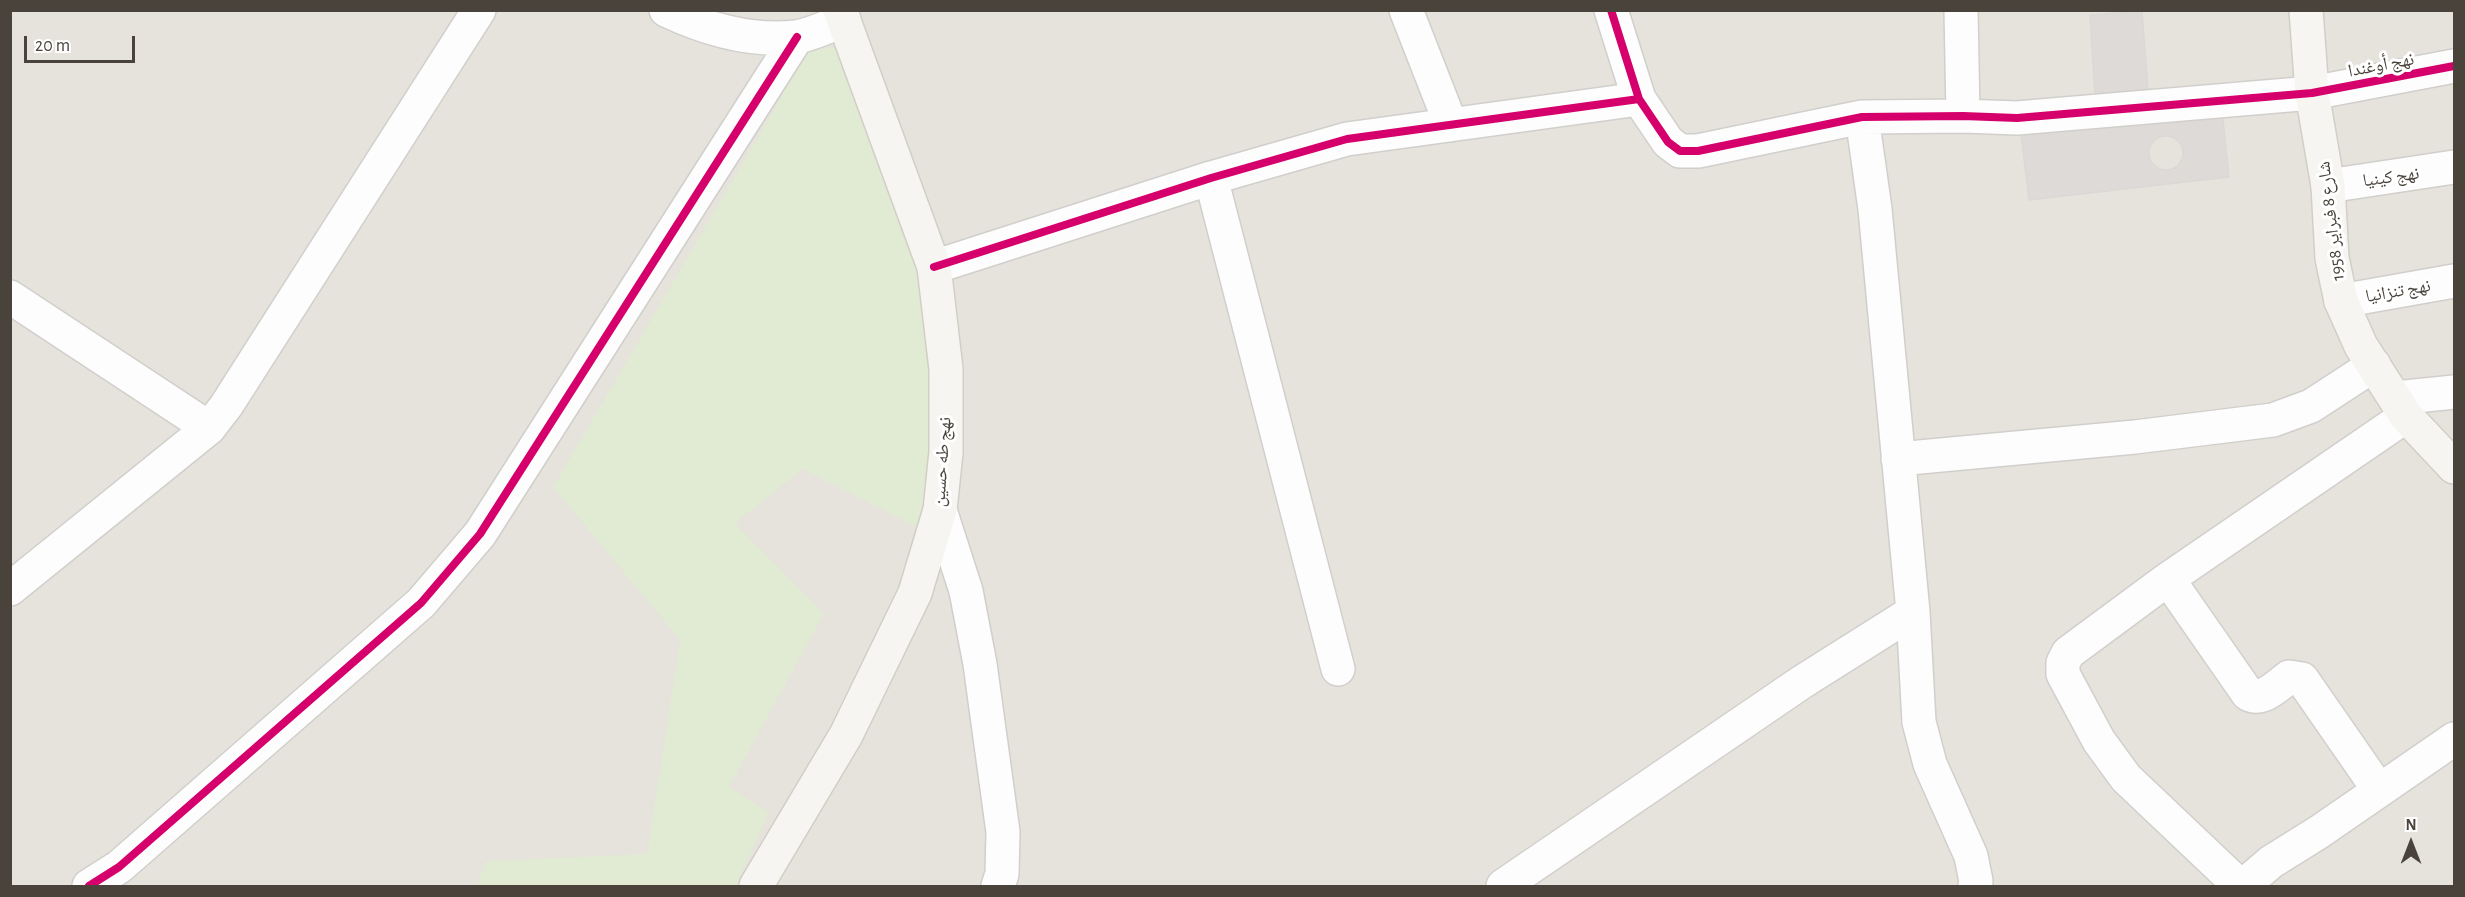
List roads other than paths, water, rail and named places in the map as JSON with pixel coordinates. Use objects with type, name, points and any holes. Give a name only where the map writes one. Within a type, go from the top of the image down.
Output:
[{"type":"main road","name":"شارع 8 فبراير 1958","points":[[2306,10],[2312,93],[2328,186],[2332,258],[2341,301],[2361,346],[2401,407],[2454,467]]},
{"type":"main road","name":"نهج طه حسين","points":[[756,886],[846,735],[915,593],[940,510],[946,453],[946,369],[934,267],[842,15]]},
{"type":"street","points":[[10,589],[209,428],[226,406],[478,10]]},
{"type":"street","points":[[666,10],[686,20],[749,38],[797,37],[842,15]]},
{"type":"street","points":[[1406,10],[1451,125]]},
{"type":"street","points":[[934,267],[1211,178],[1347,140],[1640,99],[1611,10]]},
{"type":"street","points":[[1961,10],[1963,116]]},
{"type":"street","points":[[89,886],[127,877],[420,603],[480,534],[797,37]]},
{"type":"street","name":"نهج أوغندا","points":[[1640,99],[1668,142],[1680,151],[1698,151],[1862,117],[2017,118],[2312,93],[2454,66]]},
{"type":"street","points":[[1862,117],[1875,209],[1913,612],[1919,722],[1930,764],[1971,856],[1975,886]]},
{"type":"street","name":"نهج كينيا","points":[[2328,186],[2454,167]]},
{"type":"street","points":[[1211,178],[1338,669]]},
{"type":"street","name":"نهج تنزانيا","points":[[2341,301],[2454,281]]},
{"type":"street","points":[[10,297],[209,428]]},
{"type":"street","points":[[1898,459],[2135,437],[2273,420],[2311,406],[2374,365]]},
{"type":"street","points":[[2454,392],[2401,407],[2068,653],[2063,663],[2063,674],[2099,741],[2126,778],[2241,886],[2271,862],[2454,739]]},
{"type":"street","points":[[940,510],[966,591],[980,664],[1003,832],[1002,874],[998,886]]},
{"type":"street","points":[[2168,579],[2248,694],[2254,697],[2261,696],[2289,677],[2302,679],[2379,790]]},
{"type":"street","points":[[1503,886],[1802,682],[1913,612]]}]
